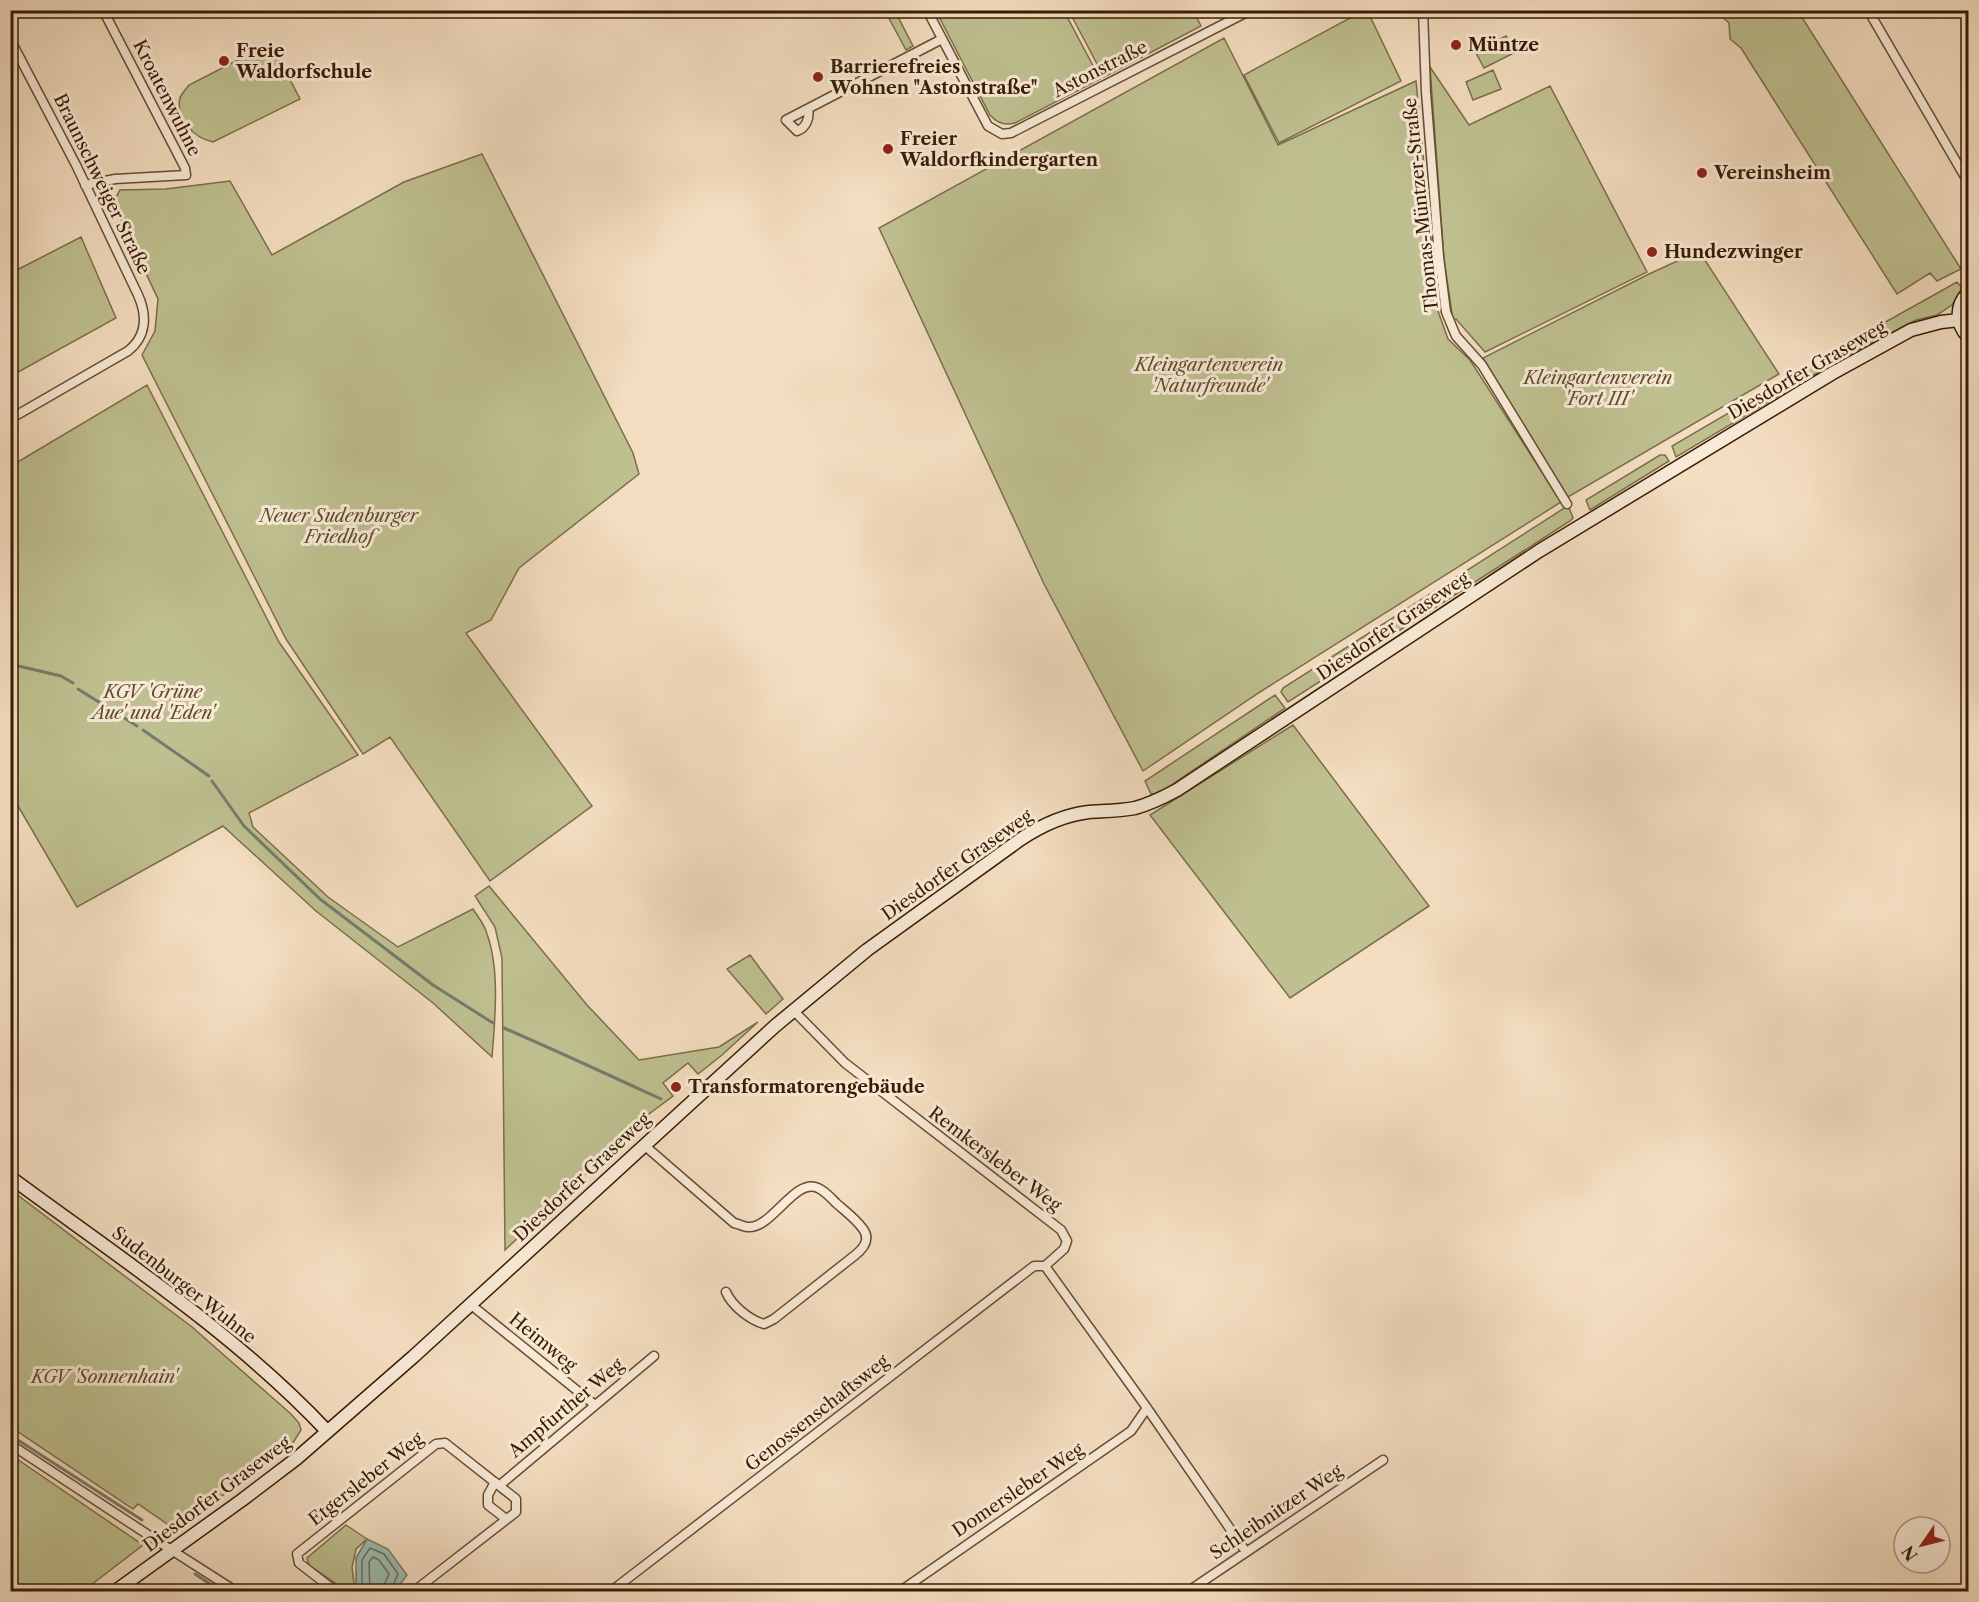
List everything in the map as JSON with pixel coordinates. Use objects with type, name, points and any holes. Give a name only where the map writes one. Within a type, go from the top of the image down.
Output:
[{"type":"main road","points":[[1968,293],[1961,304],[1959,320],[1968,337]]},
{"type":"main road","name":"Diesdorfer Graseweg","points":[[114,1592],[272,1478],[470,1304],[720,1075],[867,950],[1029,833],[1068,816],[1142,806],[1177,790],[1539,551],[1812,386],[1911,330],[1940,322],[1959,320]]},
{"type":"main road","name":"Sudenburger Wuhne","points":[[10,1177],[202,1319],[297,1400],[327,1431]]},
{"type":"street","name":"Kroatenwuhne","points":[[86,185],[115,179],[186,175],[185,168],[103,10]]},
{"type":"street","name":"Astonstraße","points":[[927,10],[988,126],[1002,134],[1011,133],[1251,10]]},
{"type":"street","name":"Thomas-Müntzer-Straße","points":[[1423,10],[1426,92],[1439,257],[1446,312],[1456,336],[1482,365],[1566,504]]},
{"type":"street","points":[[1868,10],[1968,182]]},
{"type":"street","name":"Braunschweiger Straße","points":[[10,39],[86,185],[143,308],[143,328],[133,346],[10,419]]},
{"type":"street","points":[[808,109],[942,39]]},
{"type":"street","name":"Remkersleber Weg","points":[[794,1011],[845,1063],[1061,1230],[1067,1241],[1065,1249],[1045,1266]]},
{"type":"street","points":[[645,1145],[734,1223],[750,1228],[763,1222],[800,1190],[810,1186],[819,1188],[859,1223],[865,1232],[864,1248],[764,1324],[753,1321],[729,1299],[726,1292]]},
{"type":"street","name":"Genossenschaftsweg","points":[[610,1592],[1034,1266],[1045,1266]]},
{"type":"street","points":[[1045,1266],[1147,1408],[1246,1552]]},
{"type":"street","name":"Heimweg","points":[[470,1304],[595,1405]]},
{"type":"street","name":"Ampfurther Weg","points":[[497,1484],[654,1356]]},
{"type":"street","name":"Domersleber Weg","points":[[899,1592],[1131,1431],[1147,1408]]},
{"type":"street","name":"Etgersleber Weg","points":[[331,1590],[299,1563],[297,1554],[436,1444],[445,1443],[516,1499],[516,1512],[506,1519]]},
{"type":"street","points":[[10,1444],[237,1592]]},
{"type":"street","name":"Schleibnitzer Weg","points":[[1188,1592],[1383,1460]]},
{"type":"street","points":[[413,1592],[506,1519],[488,1505],[488,1495],[497,1484]]},
{"type":"green space","points":[[1367,10],[1401,81],[1279,143],[1244,75]]},
{"type":"green space","points":[[885,11],[895,11],[913,46],[906,50]]},
{"type":"green space","points":[[936,11],[1064,11],[1100,79],[1015,123],[1001,123],[990,115]]},
{"type":"green space","points":[[1069,11],[1193,11],[1201,26],[1104,77]]},
{"type":"green space","points":[[1716,11],[1798,11],[1961,269],[1937,281],[1930,273],[1897,294],[1741,48],[1730,39],[1729,23]]},
{"type":"green space","points":[[1506,36],[1514,53],[1484,68],[1475,51]]},
{"type":"green space","name":"Kleingartenverein 'Naturfreunde'","points":[[1224,38],[1278,145],[1416,81],[1438,311],[1448,339],[1470,360],[1561,502],[1260,692],[1143,771],[1044,584],[879,228]]},
{"type":"green space","points":[[271,43],[300,99],[213,142],[193,132],[183,120],[179,106],[181,96],[189,85]]},
{"type":"green space","points":[[1430,67],[1469,125],[1550,86],[1647,272],[1485,352],[1456,319],[1453,320],[1444,259]]},
{"type":"green space","points":[[1493,70],[1501,89],[1473,100],[1466,82]]},
{"type":"green space","name":"Neuer Sudenburger Friedhof","points":[[482,154],[633,453],[639,474],[519,568],[491,620],[466,633],[592,806],[490,881],[390,737],[363,754],[286,639],[142,355],[155,331],[158,299],[113,203],[120,190],[166,189],[230,181],[272,255],[404,182]]},
{"type":"green space","points":[[81,237],[116,318],[11,376],[11,273]]},
{"type":"green space","name":"Kleingartenverein 'Fort III'","points":[[1699,251],[1779,374],[1568,497],[1483,358]]},
{"type":"green space","points":[[1957,282],[1962,288],[1952,305],[1937,315],[1916,320],[1831,364],[1828,354]]},
{"type":"green space","points":[[1819,360],[1824,369],[1676,457],[1672,446]]},
{"type":"green space","name":"KGV 'Grüne Aue' und 'Eden'","points":[[147,385],[279,642],[358,755],[249,813],[253,827],[328,897],[398,947],[473,909],[486,931],[494,963],[496,995],[492,1057],[433,1003],[316,911],[223,826],[77,907],[11,794],[11,466]]},
{"type":"green space","points":[[1660,455],[1665,455],[1669,461],[1590,510],[1586,500]]},
{"type":"green space","points":[[1566,507],[1573,518],[1570,521],[1288,702],[1281,692],[1283,688]]},
{"type":"green space","points":[[1275,695],[1285,708],[1158,794],[1151,794],[1145,781]]},
{"type":"green space","points":[[1293,725],[1429,906],[1290,998],[1150,815]]},
{"type":"green space","points":[[489,886],[587,1005],[639,1060],[719,1047],[758,1022],[698,1074],[688,1063],[663,1083],[673,1096],[649,1114],[505,1250],[502,958],[495,927],[475,896]]},
{"type":"green space","points":[[750,955],[783,999],[766,1014],[727,969]]},
{"type":"green space","name":"KGV 'Sonnenhain'","points":[[11,1190],[192,1327],[291,1414],[299,1423],[301,1430],[293,1443],[176,1530],[138,1504],[133,1509],[11,1427]]},
{"type":"green space","points":[[11,1455],[143,1545],[83,1591],[11,1591]]},
{"type":"green space","points":[[346,1525],[367,1539],[356,1549],[352,1567],[355,1591],[347,1591],[309,1565],[307,1558]]},
{"type":"water","points":[[367,1539],[388,1549],[407,1575],[395,1591],[356,1591],[356,1558]]},
{"type":"waterway","points":[[10,664],[61,676],[73,683]]},
{"type":"waterway","points":[[78,689],[137,726]]},
{"type":"waterway","points":[[143,730],[209,776]]},
{"type":"waterway","points":[[212,781],[244,826],[320,899],[433,985],[493,1023]]},
{"type":"waterway","points":[[504,1028],[661,1099]]},
{"type":"waterway","points":[[10,1435],[142,1520]]},
{"type":"waterway","points":[[195,1574],[222,1592]]},
{"type":"place","name":"Müntze","points":[[1456,45]]},
{"type":"place","name":"Freie Waldorfschule","points":[[224,61]]},
{"type":"place","name":"Barrierefreies Wohnen \"Astonstraße\"","points":[[818,77]]},
{"type":"place","name":"Freier Waldorfkindergarten","points":[[888,149]]},
{"type":"place","name":"Vereinsheim","points":[[1702,173]]},
{"type":"place","name":"Hundezwinger","points":[[1652,252]]},
{"type":"place","name":"Transformatorengebäude","points":[[676,1087]]}]
